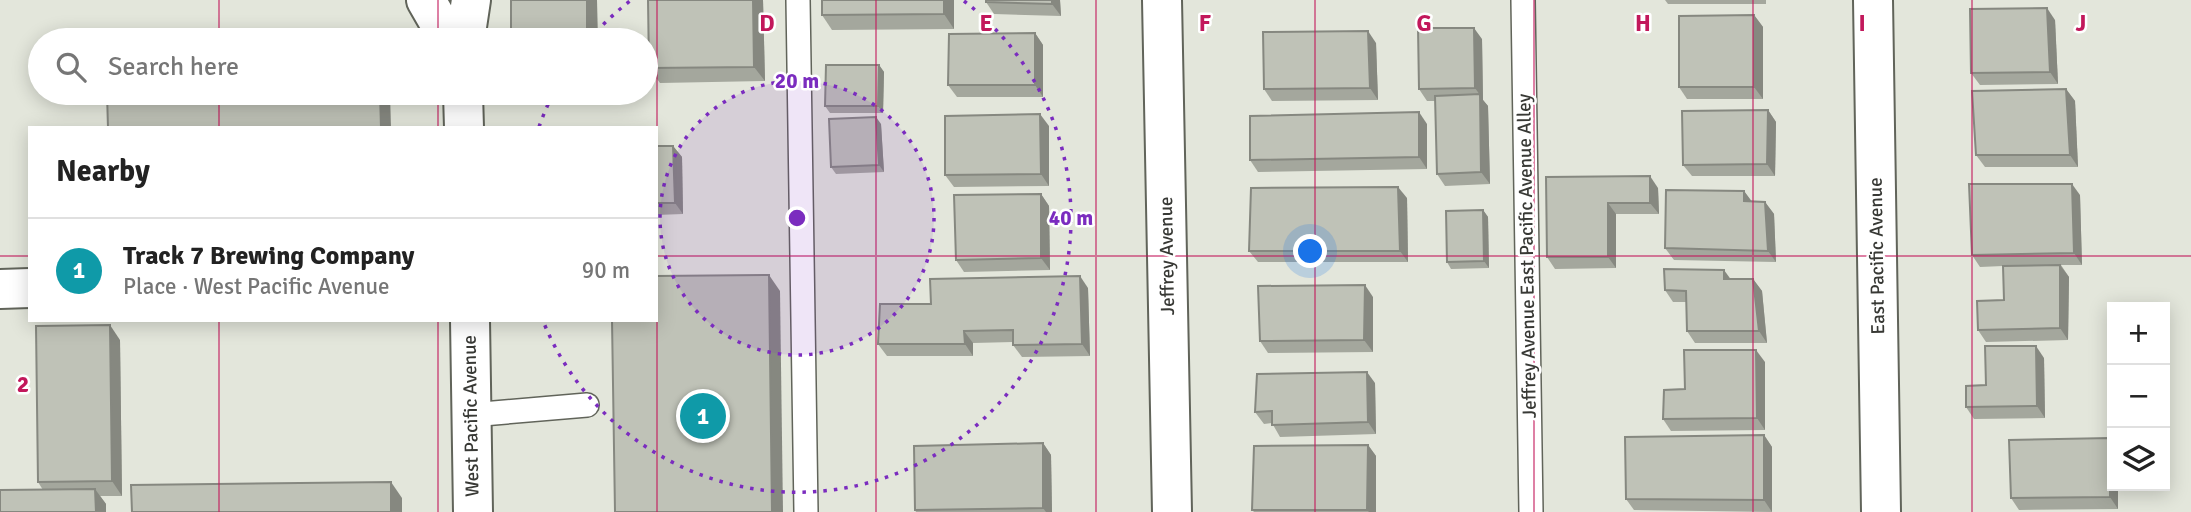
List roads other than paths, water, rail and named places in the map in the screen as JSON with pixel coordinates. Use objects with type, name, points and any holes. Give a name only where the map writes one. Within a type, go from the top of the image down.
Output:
[{"type":"street","points":[[426,0],[442,28]]},
{"type":"street","points":[[467,28],[471,0]]},
{"type":"street","name":"Jeffrey Avenue","points":[[1163,0],[1172,512]]},
{"type":"street","name":"East Pacific Avenue","points":[[1872,0],[1881,512]]},
{"type":"street","points":[[463,105],[464,126]]},
{"type":"street","points":[[0,289],[28,288]]},
{"type":"street","name":"West Pacific Avenue","points":[[470,322],[473,512]]},
{"type":"lane","points":[[798,0],[806,512]]},
{"type":"lane","name":"Jeffrey Avenue East Pacific Avenue Alley","points":[[1523,0],[1531,512]]},
{"type":"lane","points":[[471,415],[587,405]]},
{"type":"place","name":"Track 7 Brewing Company","points":[[703,416]]}]
